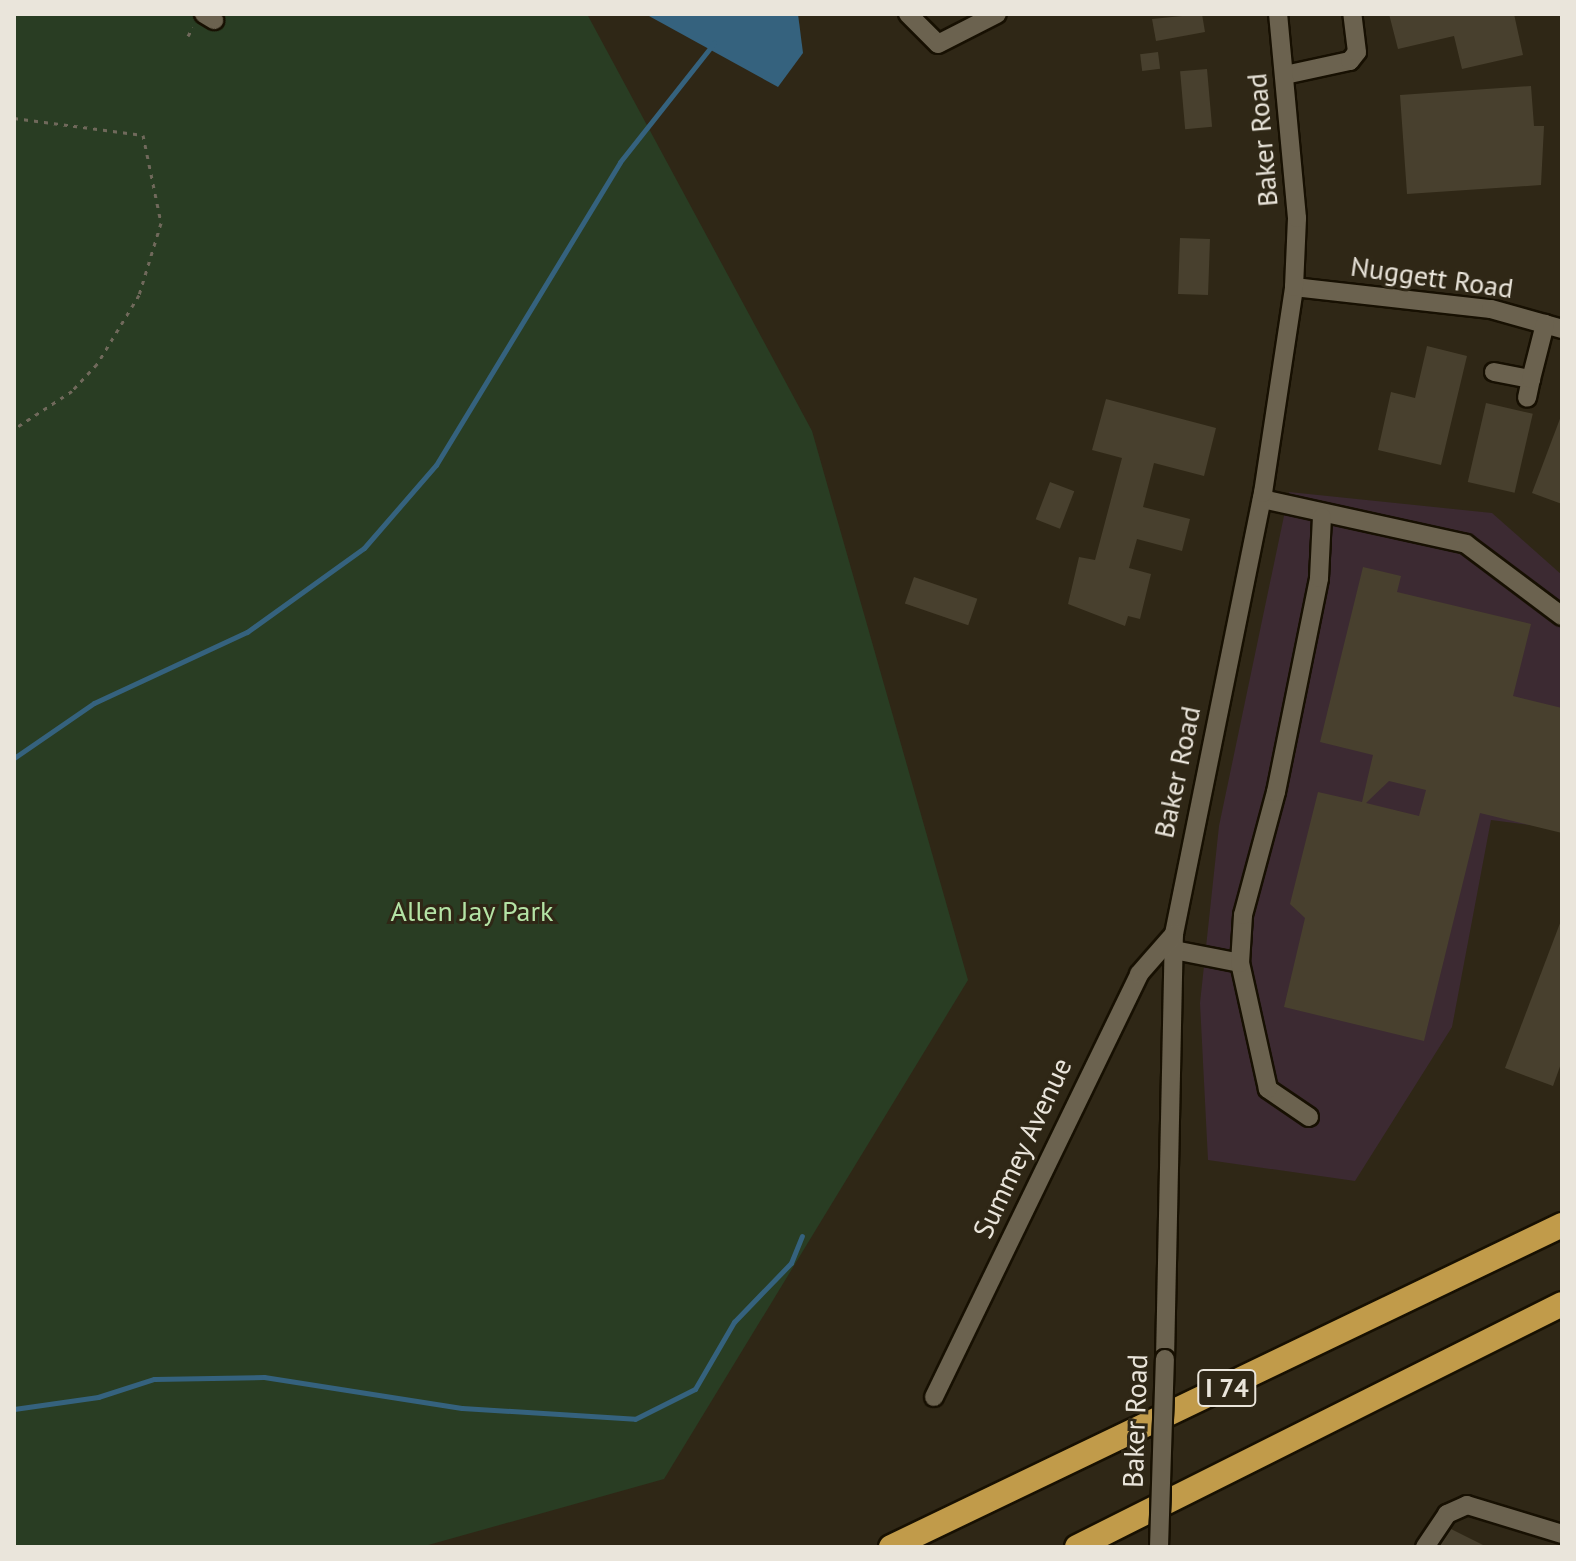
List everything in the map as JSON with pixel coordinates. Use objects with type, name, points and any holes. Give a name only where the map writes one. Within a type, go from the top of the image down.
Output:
[{"type":"highway","name":"I 74","points":[[891,1547],[1562,1225]]},
{"type":"highway","points":[[1077,1547],[1562,1304]]},
{"type":"street","points":[[908,14],[938,44],[997,14]]},
{"type":"street","name":"Baker Road","points":[[1159,1547],[1174,942],[1262,499],[1294,287],[1297,218],[1278,14]]},
{"type":"street","points":[[1285,75],[1350,61],[1357,52],[1352,14]]},
{"type":"street","name":"Nuggett Road","points":[[1294,287],[1491,309],[1553,327]]},
{"type":"street","points":[[1494,372],[1529,388],[1553,327]]},
{"type":"street","points":[[1262,499],[1322,517],[1466,544],[1562,616]]},
{"type":"street","points":[[1309,1117],[1268,1089],[1240,963],[1243,915],[1276,792],[1319,578],[1322,517]]},
{"type":"street","points":[[1174,942],[1240,963]]},
{"type":"street","name":"Summey Avenue","points":[[934,1397],[1139,974],[1174,942]]},
{"type":"street","points":[[1425,1547],[1447,1514],[1467,1505],[1562,1534]]},
{"type":"path","points":[[14,118],[143,135],[161,223],[139,295],[97,364],[72,391],[14,429]]},
{"type":"shaded area","points":[[1289,492],[1492,513],[1562,575],[1562,829],[1491,820],[1452,1027],[1355,1181],[1208,1160],[1200,1003],[1219,826]]},
{"type":"green space","name":"Allen Jay Park","points":[[14,14],[587,14],[812,431],[968,980],[664,1479],[421,1547],[14,1547]]},
{"type":"water","points":[[798,14],[803,53],[778,87],[649,16]]},
{"type":"building","points":[[1202,14],[1205,32],[1156,41],[1152,19]]},
{"type":"building","points":[[1389,14],[1514,14],[1523,55],[1462,69],[1454,36],[1398,49]]},
{"type":"building","points":[[1158,52],[1160,69],[1142,71],[1140,54]]},
{"type":"building","points":[[1207,69],[1212,127],[1185,129],[1180,71]]},
{"type":"building","points":[[1531,86],[1534,126],[1544,126],[1541,185],[1407,194],[1400,95]]},
{"type":"building","points":[[1180,238],[1210,239],[1208,295],[1178,294]]},
{"type":"building","points":[[1427,346],[1467,356],[1441,465],[1378,450],[1391,392],[1415,398]]},
{"type":"building","points":[[1106,399],[1216,428],[1204,476],[1154,463],[1143,507],[1190,519],[1182,551],[1137,539],[1129,568],[1151,574],[1140,619],[1128,616],[1125,626],[1068,604],[1079,557],[1095,560],[1122,458],[1092,450]]},
{"type":"building","points":[[1486,403],[1533,414],[1515,493],[1468,482]]},
{"type":"building","points":[[1562,417],[1562,504],[1532,493]]},
{"type":"building","points":[[1050,482],[1074,491],[1060,529],[1036,519]]},
{"type":"building","points":[[1363,567],[1401,576],[1397,592],[1531,624],[1513,696],[1562,708],[1562,833],[1480,813],[1424,1041],[1284,1007],[1305,918],[1290,904],[1318,792],[1362,802],[1373,755],[1320,742]],"holes":[[[1389,781],[1426,790],[1419,816],[1366,803]]]},
{"type":"building","points":[[914,577],[977,599],[968,625],[905,603]]},
{"type":"building","points":[[1562,918],[1562,1061],[1553,1086],[1505,1068]]},
{"type":"building","points":[[1451,1529],[1487,1547],[1439,1547]]},
{"type":"waterway","points":[[14,758],[94,703],[247,632],[364,548],[436,465],[620,162],[714,43]]},
{"type":"waterway","points":[[14,1409],[98,1397],[154,1379],[264,1377],[462,1408],[635,1419],[695,1389],[734,1322],[791,1263],[802,1236]]}]
